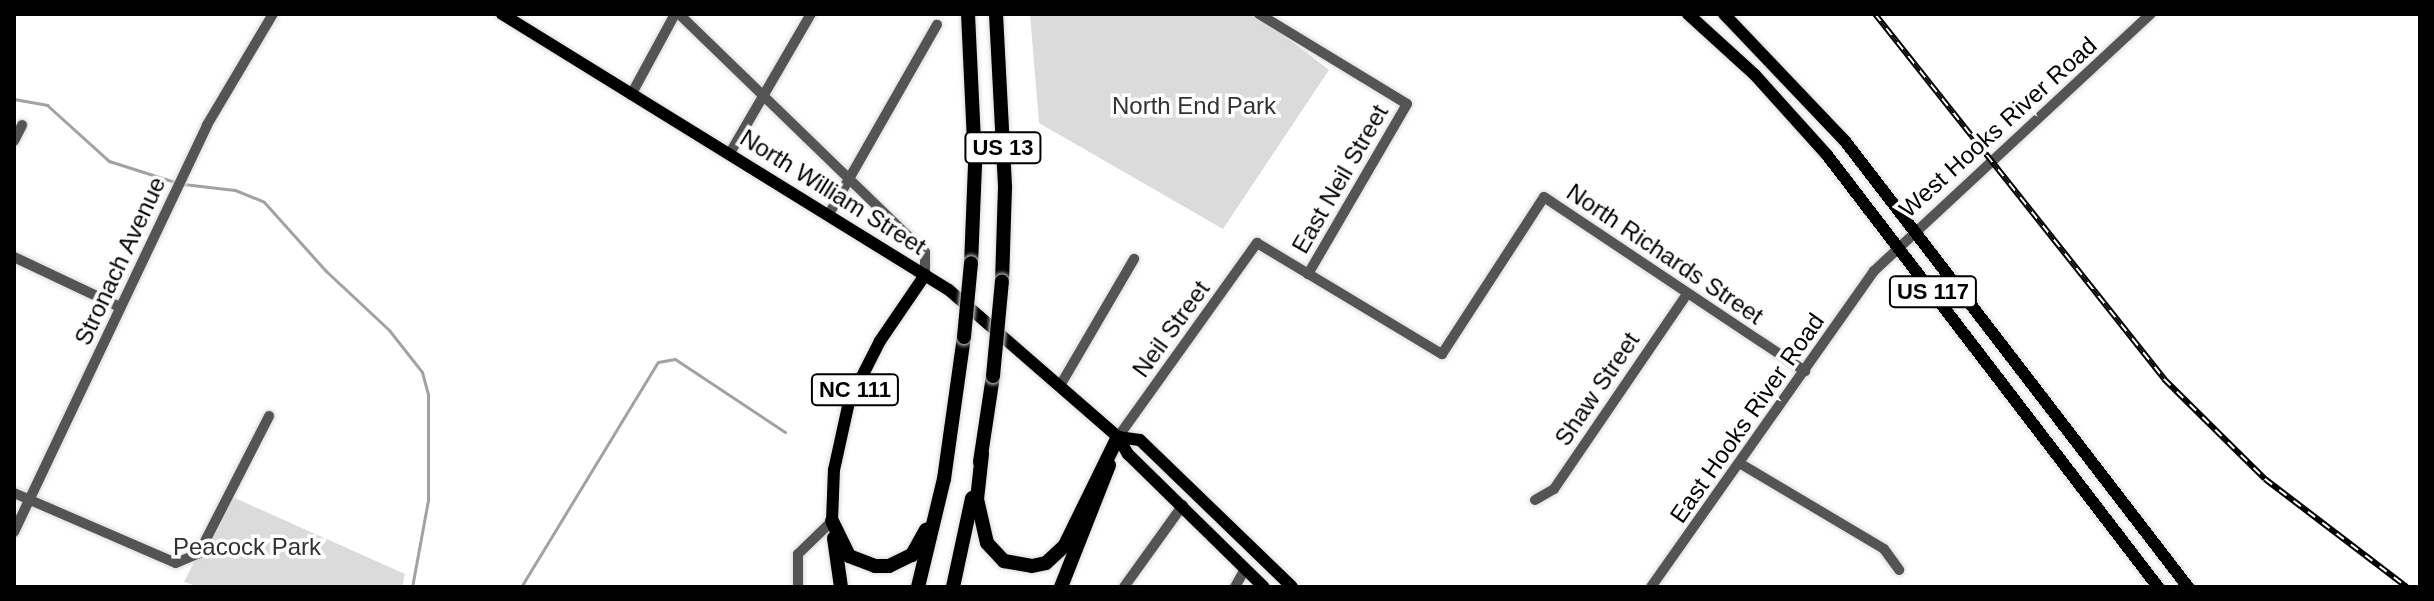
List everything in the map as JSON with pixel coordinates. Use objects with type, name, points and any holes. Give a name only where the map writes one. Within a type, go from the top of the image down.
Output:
[{"type":"highway","name":"US 13","points":[[918,587],[944,479],[971,263],[975,165],[968,14]]},
{"type":"highway","name":"US 13","points":[[953,587],[982,454],[1002,281],[1005,187],[996,14]]},
{"type":"highway","points":[[982,454],[977,499],[987,543],[1004,561],[1032,566],[1046,563],[1065,545],[1118,437]]},
{"type":"highway","points":[[1061,587],[1118,437]]},
{"type":"highway","points":[[832,521],[849,556],[862,564],[889,566],[912,555],[919,544],[944,479]]},
{"type":"highway","name":"NC 111","points":[[832,521],[841,587]]},
{"type":"main road","name":"North William Street","points":[[502,14],[925,275],[1061,384],[1118,437],[1128,454],[1264,587]]},
{"type":"main road","name":"US 117","points":[[1688,14],[1755,75],[1827,155],[2158,587]]},
{"type":"main road","name":"US 117","points":[[1724,14],[1845,141],[2188,587]]},
{"type":"main road","points":[[1755,75],[1771,60]]},
{"type":"main road","name":"NC 111","points":[[832,521],[834,470],[849,402],[874,351],[925,275]]},
{"type":"main road","name":"North William Street","points":[[1118,437],[1140,440],[1292,587]]},
{"type":"street","name":"Stronach Avenue","points":[[14,532],[207,125],[273,14]]},
{"type":"street","points":[[631,95],[677,14],[925,252],[925,275]]},
{"type":"street","points":[[730,153],[811,14]]},
{"type":"street","name":"East Neil Street","points":[[1259,14],[1407,104],[1308,274]]},
{"type":"street","name":"West Hooks River Road","points":[[1874,271],[1896,247],[2151,14]]},
{"type":"street","points":[[829,214],[937,25]]},
{"type":"street","points":[[14,141],[22,125]]},
{"type":"street","name":"North Richards Street","points":[[1308,274],[1442,354],[1544,197],[1805,371]]},
{"type":"street","name":"Neil Street","points":[[1118,437],[1257,243],[1308,274]]},
{"type":"street","points":[[14,257],[120,307]]},
{"type":"street","points":[[1061,384],[1134,259]]},
{"type":"street","name":"East Hooks River Road","points":[[1651,587],[1741,464],[1874,271]]},
{"type":"street","name":"Shaw Street","points":[[1535,500],[1554,489],[1687,294]]},
{"type":"street","points":[[14,493],[176,563],[199,553],[269,416]]},
{"type":"street","points":[[1741,464],[1884,549],[1899,570]]},
{"type":"street","points":[[1124,587],[1183,505]]},
{"type":"street","points":[[798,587],[798,554],[832,521]]},
{"type":"street","points":[[1235,587],[1245,569]]},
{"type":"green space","name":"North End Park","points":[[1030,14],[1256,14],[1329,70],[1223,229],[1039,123]]},
{"type":"green space","name":"Peacock Park","points":[[228,495],[405,574],[402,587],[200,587],[184,582]]},
{"type":"waterway","points":[[14,99],[47,105],[109,161],[175,182]]},
{"type":"waterway","points":[[183,184],[235,190],[264,202],[326,271],[389,330],[422,372],[428,395],[428,500],[412,587]]},
{"type":"waterway","points":[[521,587],[658,362],[675,359],[785,432]]},
{"type":"railway","points":[[1875,14],[2164,379],[2265,479],[2407,587]]}]
